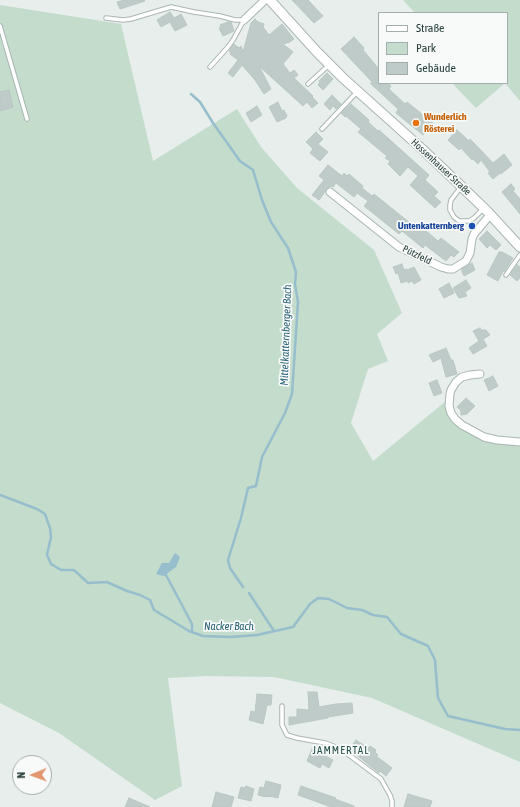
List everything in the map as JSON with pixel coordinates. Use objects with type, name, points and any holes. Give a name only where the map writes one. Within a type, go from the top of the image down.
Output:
[{"type":"street","points":[[244,20],[270,0]]},
{"type":"street","name":"Hossenhauser Straße","points":[[270,0],[329,64],[461,186],[520,247]]},
{"type":"street","name":"Pützfeld","points":[[330,192],[399,247],[448,269],[466,261],[470,253],[474,234],[490,215]]},
{"type":"street","points":[[480,374],[462,377],[456,382],[450,394],[449,406],[451,413],[462,425],[484,437],[520,442]]},
{"type":"lane","points":[[106,18],[123,20],[131,19],[171,7],[235,20],[244,20],[234,40],[210,67]]},
{"type":"lane","points":[[0,26],[27,119]]},
{"type":"lane","points":[[308,84],[329,64]]},
{"type":"lane","points":[[322,129],[358,91]]},
{"type":"lane","points":[[461,186],[450,205],[450,210],[454,217],[460,221],[466,222],[474,218],[483,208]]},
{"type":"lane","points":[[506,275],[520,255]]},
{"type":"lane","points":[[282,706],[282,725],[287,735],[326,743],[341,749],[381,779],[390,795],[392,807]]},
{"type":"green space","points":[[403,0],[520,0],[520,101],[506,84],[508,84],[508,12],[414,12]]},
{"type":"green space","points":[[0,5],[121,24],[153,161],[237,109],[261,147],[297,188],[374,250],[402,313],[377,334],[388,361],[368,369],[351,423],[373,461],[446,401],[460,427],[480,439],[495,443],[520,445],[520,762],[372,698],[274,677],[206,676],[168,678],[182,786],[155,800],[59,733],[0,703]]},
{"type":"green space","points":[[453,84],[504,84],[476,108]]},
{"type":"water","points":[[175,553],[180,557],[176,567],[166,575],[163,576],[156,574],[162,563],[169,563]]},
{"type":"building","points":[[124,0],[145,1],[120,9],[117,2]]},
{"type":"building","points":[[292,0],[308,0],[323,16],[314,23]]},
{"type":"building","points":[[170,12],[174,18],[181,14],[187,25],[175,31],[170,22],[161,27],[157,20]]},
{"type":"building","points":[[255,19],[264,24],[263,27],[269,35],[282,24],[294,39],[283,44],[293,52],[283,64],[290,73],[294,70],[298,75],[294,78],[313,96],[312,97],[318,103],[312,108],[307,102],[303,106],[259,66],[271,89],[264,94],[255,80],[242,65],[233,77],[228,73],[238,60],[230,54],[231,52],[229,51],[234,44],[239,48],[241,46],[243,52],[251,23]]},
{"type":"building","points":[[231,22],[234,31],[223,36],[219,28],[221,27],[220,25]]},
{"type":"building","points":[[354,37],[378,68],[378,84],[389,84],[391,86],[389,89],[405,104],[407,102],[433,123],[423,135],[396,113],[398,109],[370,83],[373,83],[341,49]]},
{"type":"building","points":[[327,73],[333,79],[323,90],[318,85],[320,82],[319,81]]},
{"type":"building","points":[[9,90],[13,107],[0,111],[0,92]]},
{"type":"building","points":[[332,95],[341,104],[336,109],[333,106],[330,110],[324,104]]},
{"type":"building","points":[[278,102],[282,111],[284,110],[287,116],[286,118],[277,122],[269,107]]},
{"type":"building","points":[[351,104],[369,120],[368,122],[429,175],[425,180],[438,192],[434,196],[441,202],[435,208],[410,185],[418,176],[408,167],[400,176],[388,164],[390,161],[385,158],[387,156],[358,132],[361,129],[341,113]]},
{"type":"building","points":[[257,106],[262,115],[251,122],[246,113]]},
{"type":"building","points":[[457,130],[469,141],[470,139],[493,163],[504,154],[512,165],[493,179],[488,173],[490,172],[481,160],[478,164],[461,148],[459,150],[448,140]]},
{"type":"building","points":[[316,132],[323,139],[318,144],[328,152],[320,161],[310,153],[313,149],[306,142]]},
{"type":"building","points":[[328,165],[342,176],[344,173],[347,176],[349,174],[363,186],[362,188],[372,196],[374,194],[415,227],[418,224],[438,241],[441,238],[459,252],[454,257],[451,255],[446,261],[425,245],[423,248],[402,231],[399,234],[364,206],[368,201],[357,193],[354,197],[336,183],[333,187],[331,186],[326,189],[319,200],[312,195],[324,180],[319,176]]},
{"type":"building","points":[[511,184],[515,189],[513,191],[520,199],[520,214],[502,192]]},
{"type":"building","points":[[487,231],[501,245],[496,250],[490,245],[487,248],[479,239]]},
{"type":"building","points":[[499,252],[513,258],[504,272],[503,271],[498,281],[487,275]]},
{"type":"building","points":[[472,263],[475,270],[464,276],[462,269]]},
{"type":"building","points":[[402,264],[404,270],[414,267],[421,280],[414,284],[412,281],[408,283],[408,281],[401,283],[398,273],[396,274],[393,267]]},
{"type":"building","points":[[517,265],[520,267],[520,278],[517,281],[510,275]]},
{"type":"building","points":[[466,280],[471,288],[465,292],[467,296],[459,298],[453,288]]},
{"type":"building","points":[[449,283],[454,293],[444,298],[439,289]]},
{"type":"building","points":[[480,328],[481,330],[486,330],[490,335],[483,339],[487,346],[473,354],[469,348],[479,341],[473,331]]},
{"type":"building","points":[[446,348],[451,360],[453,360],[457,374],[446,377],[441,358],[433,362],[429,355]]},
{"type":"building","points":[[493,376],[498,386],[489,391],[484,380]]},
{"type":"building","points":[[437,380],[442,393],[434,396],[429,383]]},
{"type":"building","points":[[466,398],[475,406],[467,414],[461,415],[461,411],[457,407]]},
{"type":"building","points":[[308,692],[317,692],[319,707],[352,703],[353,713],[289,725],[289,717],[297,717],[297,709],[309,710]]},
{"type":"building","points":[[257,694],[272,695],[271,705],[267,705],[263,724],[249,720],[251,711],[255,712]]},
{"type":"building","points":[[356,740],[369,748],[370,746],[376,750],[375,752],[378,755],[376,756],[392,768],[386,776],[380,771],[379,773],[349,749]]},
{"type":"building","points":[[312,749],[333,760],[329,768],[322,764],[320,768],[307,761]]},
{"type":"building","points":[[266,781],[281,785],[278,798],[258,795],[260,787],[264,788]]},
{"type":"building","points":[[246,786],[254,789],[251,801],[238,798],[241,787],[245,788]]},
{"type":"building","points":[[301,786],[336,798],[335,799],[354,807],[331,807],[298,795]]},
{"type":"building","points":[[216,792],[234,797],[231,807],[212,807]]},
{"type":"building","points":[[408,794],[432,801],[430,807],[404,807]]},
{"type":"building","points":[[129,798],[150,807],[125,807]]},
{"type":"waterway","name":"Mittelkatternberger Bach","points":[[191,94],[200,102],[240,161],[253,170],[262,200],[271,222],[288,248],[296,272],[295,284],[298,302],[292,394],[285,413],[262,457],[256,486],[248,488],[241,518],[228,560],[230,568],[243,587]]},
{"type":"waterway","name":"Nacker Bach","points":[[0,495],[37,509],[45,514],[50,528],[51,537],[47,555],[51,564],[61,570],[74,570],[88,583],[107,582],[140,595],[150,600],[154,610],[189,631],[203,636],[230,637],[257,635],[293,627],[310,604],[318,598],[329,599],[347,608],[362,610],[373,615],[387,617],[401,634],[428,646],[435,660],[438,698],[448,716],[505,729],[520,730]]},
{"type":"waterway","points":[[166,575],[192,624],[192,632]]},
{"type":"waterway","name":"Mittelkatternberger Bach","points":[[249,593],[274,631]]},
{"type":"place","name":"Wunderlich Rösterei","points":[[416,123]]},
{"type":"place","name":"Untenkatternberg","points":[[472,226]]},
{"type":"district","name":"JAMMERTAL","points":[[341,751]]}]
